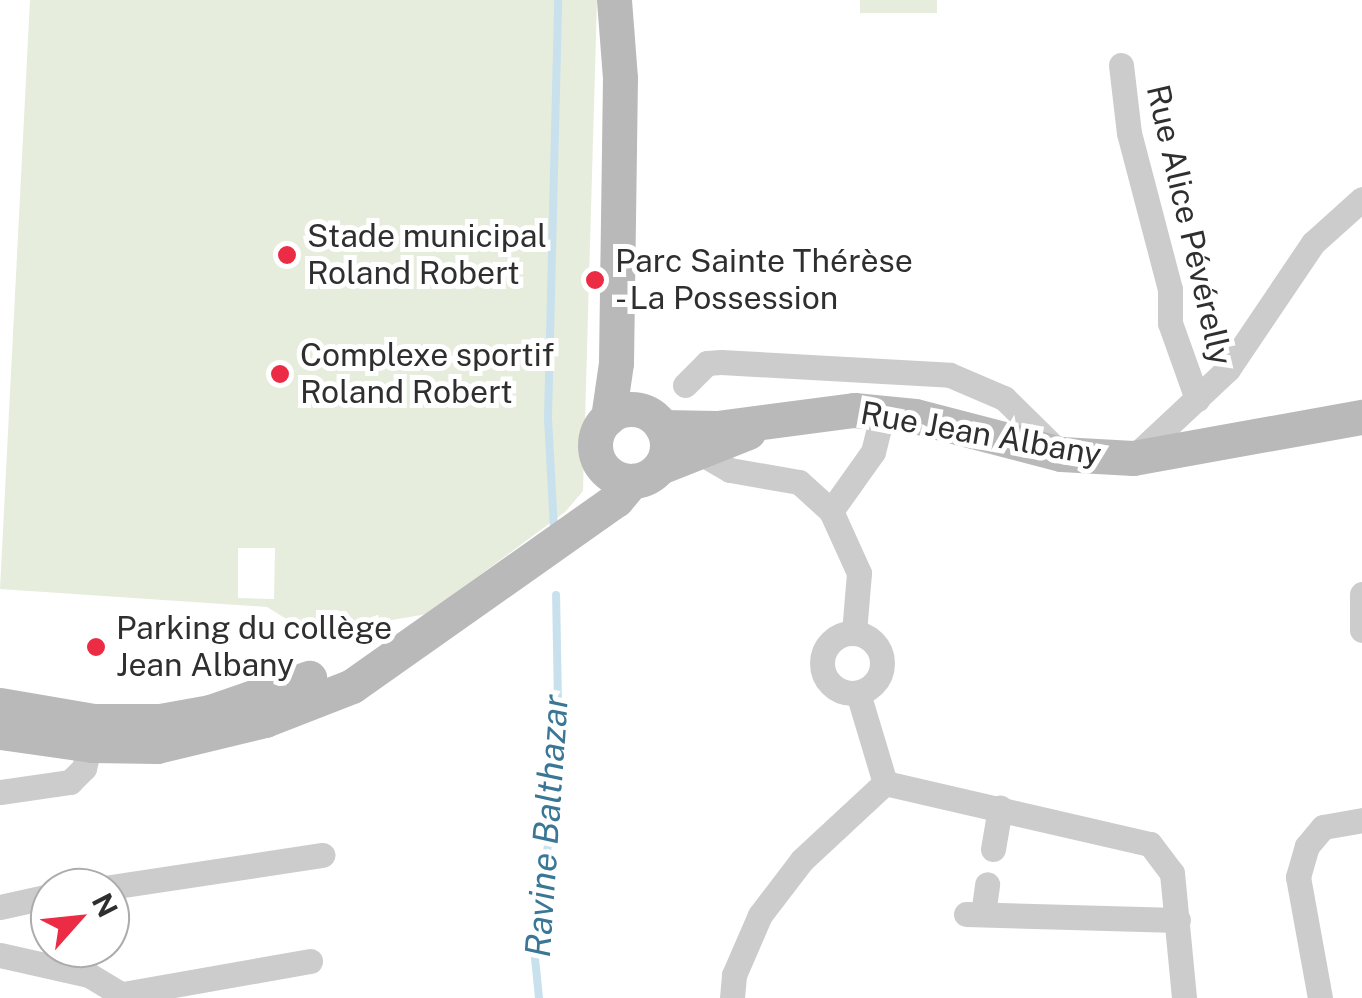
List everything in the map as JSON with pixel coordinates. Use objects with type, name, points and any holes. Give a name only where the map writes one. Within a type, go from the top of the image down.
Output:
[{"type":"main road","points":[[0,732],[93,733],[210,712],[448,618],[590,518],[668,446],[636,418],[616,362],[620,78],[614,0]]},
{"type":"main road","points":[[620,78],[630,0]]},
{"type":"main road","name":"Rue Jean Albany","points":[[636,418],[771,419],[822,410],[883,412],[1061,454],[1132,458],[1362,418]]},
{"type":"main road","points":[[635,474],[596,447],[636,418]]},
{"type":"main road","name":"Rue Jean Albany","points":[[635,474],[702,454],[771,419]]},
{"type":"main road","points":[[0,705],[93,733]]},
{"type":"street","name":"Rue Alice Pévérelly","points":[[1121,66],[1129,133],[1170,289],[1170,323],[1197,399]]},
{"type":"street","name":"Rue Alice Pévérelly","points":[[1132,458],[1228,369],[1313,243],[1362,199]]},
{"type":"street","points":[[685,386],[707,363],[722,362],[950,375],[1004,398],[1061,454]]},
{"type":"street","points":[[831,511],[873,452],[883,412]]},
{"type":"street","points":[[702,454],[730,470],[799,482],[831,511],[859,573],[854,632]]},
{"type":"street","points":[[1362,594],[1362,630]]},
{"type":"street","points":[[854,632],[876,644],[882,667],[878,679],[858,693],[830,684],[822,657],[840,634],[854,632]]},
{"type":"street","points":[[858,693],[885,783]]},
{"type":"street","points":[[0,792],[70,782],[84,768],[93,733]]},
{"type":"street","points":[[885,783],[1150,844],[1172,874],[1184,998]]},
{"type":"street","points":[[732,998],[734,975],[760,915],[802,860],[885,783]]},
{"type":"street","points":[[993,849],[1000,808]]},
{"type":"street","points":[[1320,998],[1298,876],[1307,846],[1323,827],[1362,820]]},
{"type":"street","points":[[130,884],[323,856]]},
{"type":"street","points":[[988,884],[974,914],[1178,920]]},
{"type":"street","points":[[0,907],[30,900]]},
{"type":"street","points":[[0,955],[89,976],[125,996],[310,961]]},
{"type":"green space","name":"Stade municipal Roland Robert","points":[[30,0],[597,0],[583,491],[565,512],[427,614],[334,630],[296,625],[267,607],[0,589]],"holes":[[[238,548],[275,548],[274,599],[238,598]]]},
{"type":"green space","points":[[860,0],[937,0],[937,13],[860,13]]},
{"type":"waterway","name":"Ravine Balthazar","points":[[554,529],[548,418],[558,0]]},
{"type":"waterway","name":"Ravine Balthazar","points":[[539,998],[534,948],[559,762],[556,595]]},
{"type":"place","name":"Stade municipal Roland Robert","points":[[287,255]]},
{"type":"place","name":"Parc Sainte Thérèse - La Possession","points":[[595,280]]},
{"type":"place","name":"Complexe sportif Roland Robert","points":[[280,374]]},
{"type":"place","name":"Parking du collège Jean Albany","points":[[96,647]]}]
